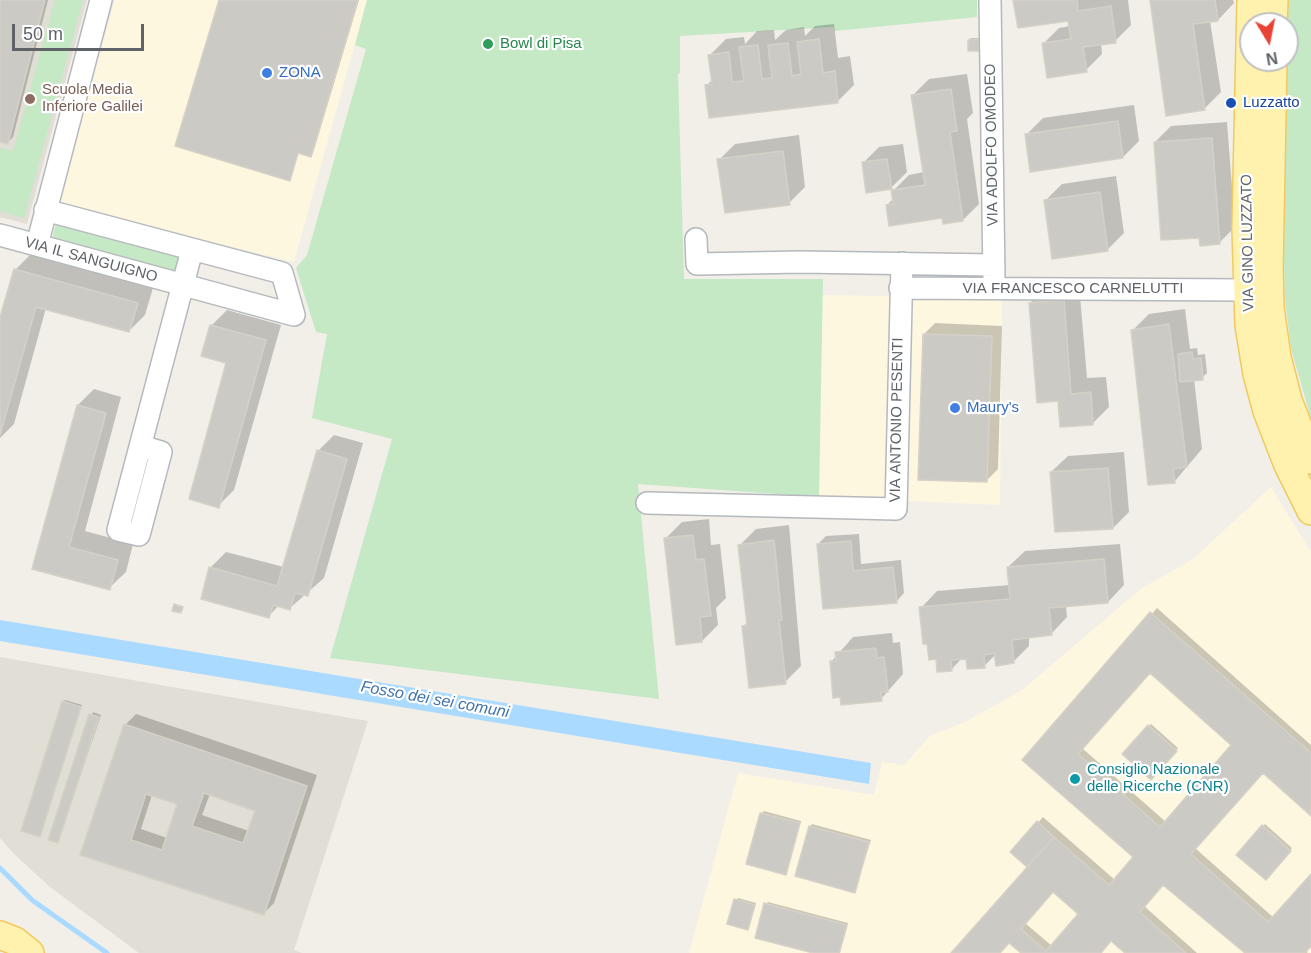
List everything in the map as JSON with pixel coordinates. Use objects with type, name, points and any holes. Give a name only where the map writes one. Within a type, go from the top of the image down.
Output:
[{"type":"main road","name":"VIA GINO LUZZATO","points":[[1251,0],[1246,290],[1254,356],[1267,411],[1288,465],[1311,511]]},
{"type":"main road","name":"VIA GINO LUZZATO","points":[[1273,72],[1270,308],[1277,357],[1287,400],[1311,460]]},
{"type":"main road","points":[[0,935],[15,941],[30,953]]},
{"type":"street","points":[[37,245],[101,0]]},
{"type":"street","name":"VIA ADOLFO OMODEO","points":[[990,0],[995,289]]},
{"type":"street","name":"VIA IL SANGUIGNO","points":[[0,235],[294,315],[282,273],[45,210]]},
{"type":"street","name":"VIA FRANCESCO CARNELUTTI","points":[[696,240],[697,264],[902,263],[994,266]]},
{"type":"street","points":[[141,446],[192,250]]},
{"type":"street","name":"VIA ANTONIO PESENTI","points":[[647,503],[896,509],[902,263]]},
{"type":"street","name":"VIA FRANCESCO CARNELUTTI","points":[[900,288],[1246,290]]},
{"type":"shaded area","name":"Scuola Media Inferiore Galilei","points":[[0,0],[87,0],[27,224],[0,217]]},
{"type":"shaded area","points":[[115,0],[367,0],[294,262],[58,204]]},
{"type":"shaded area","points":[[822,295],[1002,298],[1000,505],[819,497]]},
{"type":"shaded area","points":[[1271,487],[1311,552],[1311,953],[689,953],[738,773],[874,795],[882,762],[904,765],[931,735],[965,722],[1022,690],[1142,588],[1193,559]]},
{"type":"shaded area","points":[[0,657],[368,721],[294,950],[302,953],[139,953],[50,887],[14,854],[0,838]]},
{"type":"green space","points":[[55,0],[83,0],[24,218],[0,211],[0,148],[13,151]]},
{"type":"green space","points":[[367,0],[977,0],[977,17],[834,31],[834,27],[680,36],[680,73],[678,74],[684,279],[823,279],[819,497],[638,484],[659,699],[330,658],[392,439],[312,418],[327,334],[316,332],[296,268],[307,255],[366,49],[355,45]]},
{"type":"green space","points":[[1288,0],[1311,0],[1311,419],[1291,348],[1285,300],[1283,233],[1286,72],[1299,72],[1299,12],[1288,12]]},
{"type":"green space","points":[[56,223],[180,255],[174,277],[51,244]]},
{"type":"water","name":"Fosso dei sei comuni","points":[[0,620],[871,763],[869,784],[0,641]]},
{"type":"building","points":[[0,0],[45,0],[8,144],[0,142]]},
{"type":"building","name":"ZONA","points":[[219,0],[358,0],[311,157],[298,153],[290,181],[175,146]]},
{"type":"building","points":[[1013,0],[1077,0],[1078,11],[1111,6],[1116,43],[1083,47],[1087,72],[1047,78],[1042,43],[1071,39],[1068,21],[1018,28]]},
{"type":"building","points":[[1150,0],[1215,0],[1218,21],[1193,24],[1205,110],[1166,116]]},
{"type":"building","points":[[819,39],[823,73],[835,71],[838,103],[709,118],[705,85],[712,84],[708,55],[729,52],[732,82],[744,81],[739,47],[758,45],[762,79],[772,78],[768,45],[788,43],[792,76],[801,74],[797,42]]},
{"type":"building","points":[[979,39],[979,51],[968,51],[968,40]]},
{"type":"building","points":[[951,89],[957,131],[950,132],[963,221],[943,224],[942,218],[889,226],[886,205],[893,204],[891,189],[866,193],[862,162],[887,159],[892,190],[925,185],[911,95]]},
{"type":"building","points":[[1118,121],[1123,158],[1030,172],[1025,134]]},
{"type":"building","points":[[1212,138],[1220,244],[1200,246],[1199,238],[1161,240],[1154,142]]},
{"type":"building","points":[[783,151],[790,205],[725,213],[717,159]]},
{"type":"building","points":[[1100,192],[1108,251],[1052,259],[1044,200]]},
{"type":"building","points":[[14,269],[138,303],[129,332],[36,307],[0,435],[0,317]]},
{"type":"building","points":[[1064,300],[1071,394],[1091,392],[1093,425],[1060,427],[1058,401],[1037,403],[1029,303]]},
{"type":"building","points":[[1169,324],[1187,467],[1173,469],[1175,483],[1148,485],[1131,330]]},
{"type":"building","points":[[210,325],[266,340],[219,508],[189,499],[226,363],[201,356]]},
{"type":"building","name":"Maury's","points":[[923,334],[992,336],[987,482],[918,480]]},
{"type":"building","points":[[1192,352],[1193,359],[1201,358],[1203,380],[1180,382],[1178,354]]},
{"type":"building","points":[[77,405],[106,413],[69,547],[118,560],[110,590],[32,569]]},
{"type":"building","points":[[317,450],[347,459],[308,596],[295,593],[290,610],[273,605],[269,618],[201,599],[209,567],[277,586]]},
{"type":"building","points":[[1108,468],[1113,529],[1055,532],[1050,472]]},
{"type":"building","points":[[693,535],[696,560],[704,559],[711,616],[700,617],[702,642],[676,645],[664,538]]},
{"type":"building","points":[[774,540],[786,684],[749,688],[742,626],[747,625],[738,545]]},
{"type":"building","points":[[851,541],[853,571],[893,567],[897,603],[823,609],[817,544]]},
{"type":"building","points":[[1104,559],[1108,603],[1049,608],[1052,635],[1012,640],[1014,663],[996,666],[994,653],[984,655],[985,668],[967,669],[966,659],[951,660],[952,671],[937,672],[936,659],[929,660],[927,644],[923,644],[919,607],[1010,599],[1007,567]]},
{"type":"building","points":[[174,604],[183,607],[181,613],[172,611]]},
{"type":"building","name":"Consiglio Nazionale delle Ricerche (CNR)","points":[[1150,612],[1311,753],[1311,816],[1263,773],[1191,854],[1268,922],[1311,874],[1311,946],[1305,953],[1245,953],[1163,885],[1140,912],[1186,953],[1125,953],[1111,941],[1101,953],[1021,953],[1009,943],[1000,953],[951,953],[1054,837],[1109,885],[1133,857],[1022,760]],"holes":[[[1150,673],[1231,745],[1160,827],[1078,754]],[[1053,892],[1078,914],[1046,951],[1021,929]]]},
{"type":"building","points":[[876,648],[877,658],[884,657],[888,692],[881,692],[882,701],[841,705],[840,697],[833,698],[830,661],[836,661],[835,652]]},
{"type":"building","points":[[62,701],[81,707],[40,837],[21,831]]},
{"type":"building","points":[[89,714],[99,717],[58,843],[48,840]]},
{"type":"building","points":[[124,724],[307,786],[264,915],[80,855]],"holes":[[[204,793],[255,811],[243,843],[192,826]],[[146,794],[177,804],[162,850],[131,840]]]},
{"type":"building","points":[[1148,725],[1177,751],[1151,780],[1122,754]]},
{"type":"building","points":[[760,813],[800,823],[786,875],[746,864]]},
{"type":"building","points":[[1037,821],[1054,837],[1027,867],[1010,852]]},
{"type":"building","points":[[1262,825],[1291,851],[1266,880],[1236,855]]},
{"type":"building","points":[[809,826],[869,842],[855,893],[795,876]]},
{"type":"building","points":[[734,899],[755,905],[748,930],[727,924]]},
{"type":"building","points":[[764,903],[847,925],[839,953],[813,953],[755,938]]},
{"type":"waterway","points":[[0,868],[32,900],[107,953]]},
{"type":"place","name":"Bowl di Pisa","points":[[488,44]]},
{"type":"place","name":"ZONA","points":[[267,73]]},
{"type":"place","name":"Scuola Media Inferiore Galilei","points":[[30,99]]},
{"type":"place","name":"Luzzatto","points":[[1231,103]]},
{"type":"place","name":"Maury's","points":[[955,408]]},
{"type":"place","name":"Consiglio Nazionale delle Ricerche (CNR)","points":[[1075,779]]}]
